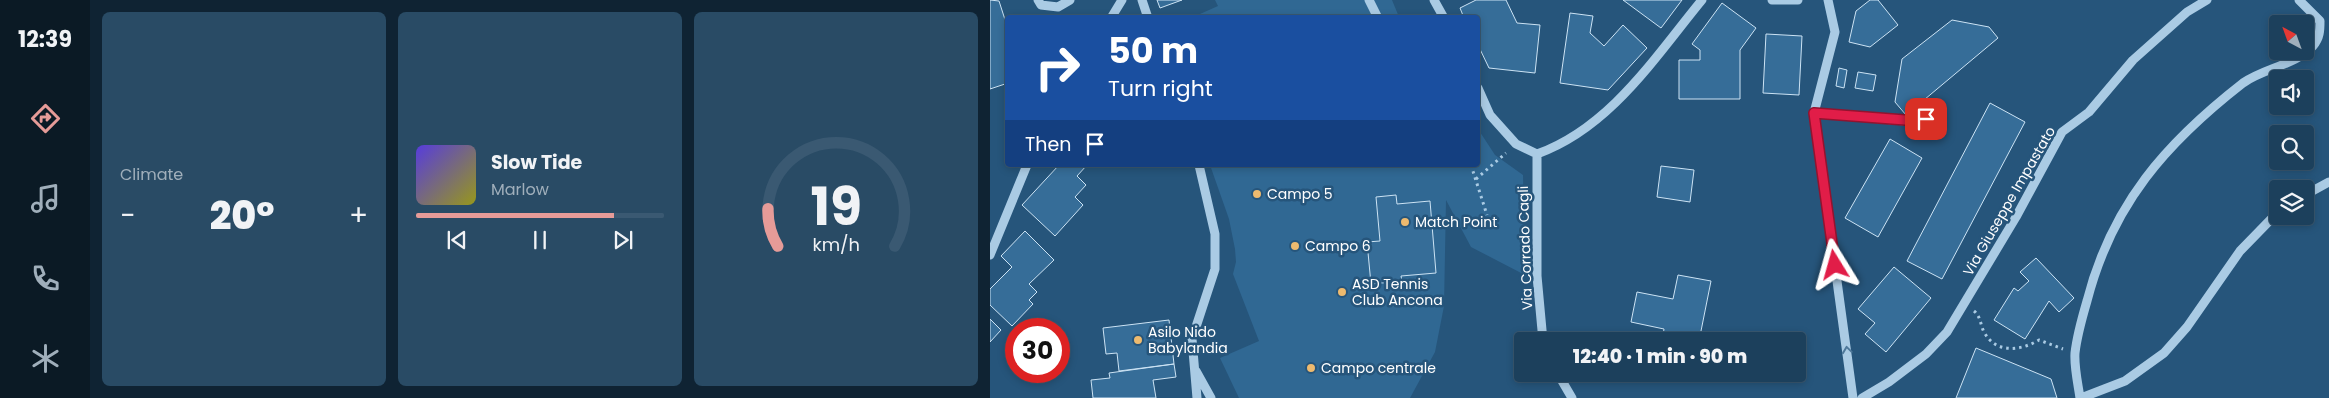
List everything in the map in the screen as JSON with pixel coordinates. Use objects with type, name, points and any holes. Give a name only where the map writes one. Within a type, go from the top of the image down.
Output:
[{"type":"street","points":[[1038,0],[1041,5],[1058,7],[1070,0]]},
{"type":"street","points":[[1112,15],[1122,0]]},
{"type":"street","points":[[1142,0],[1147,15]]},
{"type":"street","points":[[1369,0],[1376,15]]},
{"type":"street","points":[[1434,0],[1442,15]]},
{"type":"street","points":[[1480,92],[1490,115],[1516,144],[1537,154],[1559,146],[1615,105],[1702,0]]},
{"type":"street","points":[[1772,0],[1798,0]]},
{"type":"street","points":[[1828,0],[1835,32],[1814,113],[1853,398]]},
{"type":"street","name":"Via Giuseppe Impastato","points":[[1862,398],[1889,382],[1926,354],[1947,332],[2016,217],[2062,132],[2089,112],[2133,60],[2187,12],[2207,0]]},
{"type":"street","points":[[2269,221],[2240,251],[2187,327],[2164,353],[2125,381],[2081,398],[2075,354],[2088,297],[2106,242],[2128,201],[2159,160],[2208,110],[2254,76],[2298,56],[2313,46],[2325,34],[2320,21],[2299,0]]},
{"type":"street","points":[[1814,113],[1905,120],[1926,119]]},
{"type":"street","name":"Via Corrado Cagli","points":[[1537,154],[1537,276],[1542,332]]},
{"type":"street","points":[[990,255],[1026,167]]},
{"type":"street","points":[[1197,398],[1192,339],[1215,269],[1215,234],[1199,167]]},
{"type":"street","points":[[2314,190],[2329,182]]},
{"type":"street","points":[[1194,368],[1211,398]]},
{"type":"street","points":[[1563,382],[1572,398]]},
{"type":"path","points":[[1476,179],[1516,144]]},
{"type":"path","points":[[1472,167],[1487,215]]},
{"type":"path","points":[[1978,314],[1982,330],[1988,339],[1996,345],[2012,350],[2039,340],[2075,354]]},
{"type":"shaded area","points":[[1215,0],[1392,0],[1398,15],[1198,15],[1218,6]]},
{"type":"shaded area","name":"ASD Tennis Club Ancona","points":[[1480,132],[1495,155],[1523,175],[1525,275],[1471,247],[1446,200],[1444,306],[1435,352],[1410,398],[1239,398],[1220,358],[1259,341],[1233,274],[1236,262],[1229,219],[1211,167],[1480,167]]},
{"type":"building","points":[[990,0],[999,1],[1005,20],[1005,84],[990,89]]},
{"type":"building","points":[[1157,0],[1182,0],[1160,8]]},
{"type":"building","points":[[1476,0],[1506,0],[1517,23],[1540,25],[1535,73],[1489,68],[1480,49],[1480,15],[1463,15],[1460,8]]},
{"type":"building","points":[[1623,0],[1682,0],[1661,28]]},
{"type":"building","points":[[1870,0],[1878,0],[1898,25],[1870,47],[1849,42],[1856,11]]},
{"type":"building","points":[[1722,3],[1756,28],[1740,50],[1740,99],[1679,99],[1679,60],[1700,60],[1700,50],[1692,44]]},
{"type":"building","points":[[1570,13],[1593,16],[1590,33],[1604,46],[1623,25],[1647,48],[1608,90],[1560,83]]},
{"type":"building","points":[[1952,20],[1989,27],[1998,38],[1906,115],[1895,102],[1902,59]]},
{"type":"building","points":[[1766,34],[1802,36],[1799,95],[1763,93]]},
{"type":"building","points":[[1839,68],[1847,70],[1844,88],[1836,86]]},
{"type":"building","points":[[1858,72],[1876,75],[1873,91],[1855,88]]},
{"type":"building","points":[[1990,103],[2025,122],[1942,279],[1907,261]]},
{"type":"building","points":[[1890,139],[1922,158],[1878,237],[1845,218]]},
{"type":"building","points":[[1661,166],[1694,170],[1690,202],[1657,197]]},
{"type":"building","points":[[1057,167],[1085,167],[1077,176],[1086,185],[1075,197],[1083,205],[1055,236],[1022,205]]},
{"type":"building","name":"Match Point","points":[[1396,195],[1397,204],[1430,201],[1436,273],[1401,276],[1402,281],[1371,284],[1367,242],[1380,241],[1376,197]]},
{"type":"building","points":[[1025,231],[1054,260],[1029,284],[1037,292],[1029,300],[1033,304],[1020,318],[1005,319],[990,305],[990,289],[1012,267],[1001,256]]},
{"type":"building","points":[[2036,258],[2074,298],[2059,312],[2049,301],[2025,339],[1994,320],[2014,288],[2018,291],[2029,281],[2020,272]]},
{"type":"building","points":[[1894,267],[1931,298],[1886,352],[1865,334],[1875,323],[1858,309]]},
{"type":"building","points":[[1678,275],[1711,281],[1701,332],[1664,332],[1664,329],[1631,322],[1637,292],[1673,299]]},
{"type":"building","points":[[990,319],[1001,330],[990,342]]},
{"type":"building","name":"Asilo Nido Babylandia","points":[[1169,320],[1174,364],[1119,371],[1117,353],[1106,354],[1103,328]]},
{"type":"building","points":[[1976,348],[2051,379],[2057,398],[1956,398]]},
{"type":"building","points":[[1174,364],[1176,377],[1153,380],[1156,398],[1093,398],[1091,380],[1110,378],[1109,373]]},
{"type":"place","name":"Campo 5","points":[[1257,194]]},
{"type":"place","name":"Match Point","points":[[1405,222]]},
{"type":"place","name":"Campo 6","points":[[1295,246]]},
{"type":"place","name":"ASD Tennis Club Ancona","points":[[1342,292]]},
{"type":"place","name":"Asilo Nido Babylandia","points":[[1138,340]]},
{"type":"place","name":"Campo centrale","points":[[1311,368]]},
{"type":"route","points":[[1835,265],[1814,113],[1905,120],[1926,119]]}]
